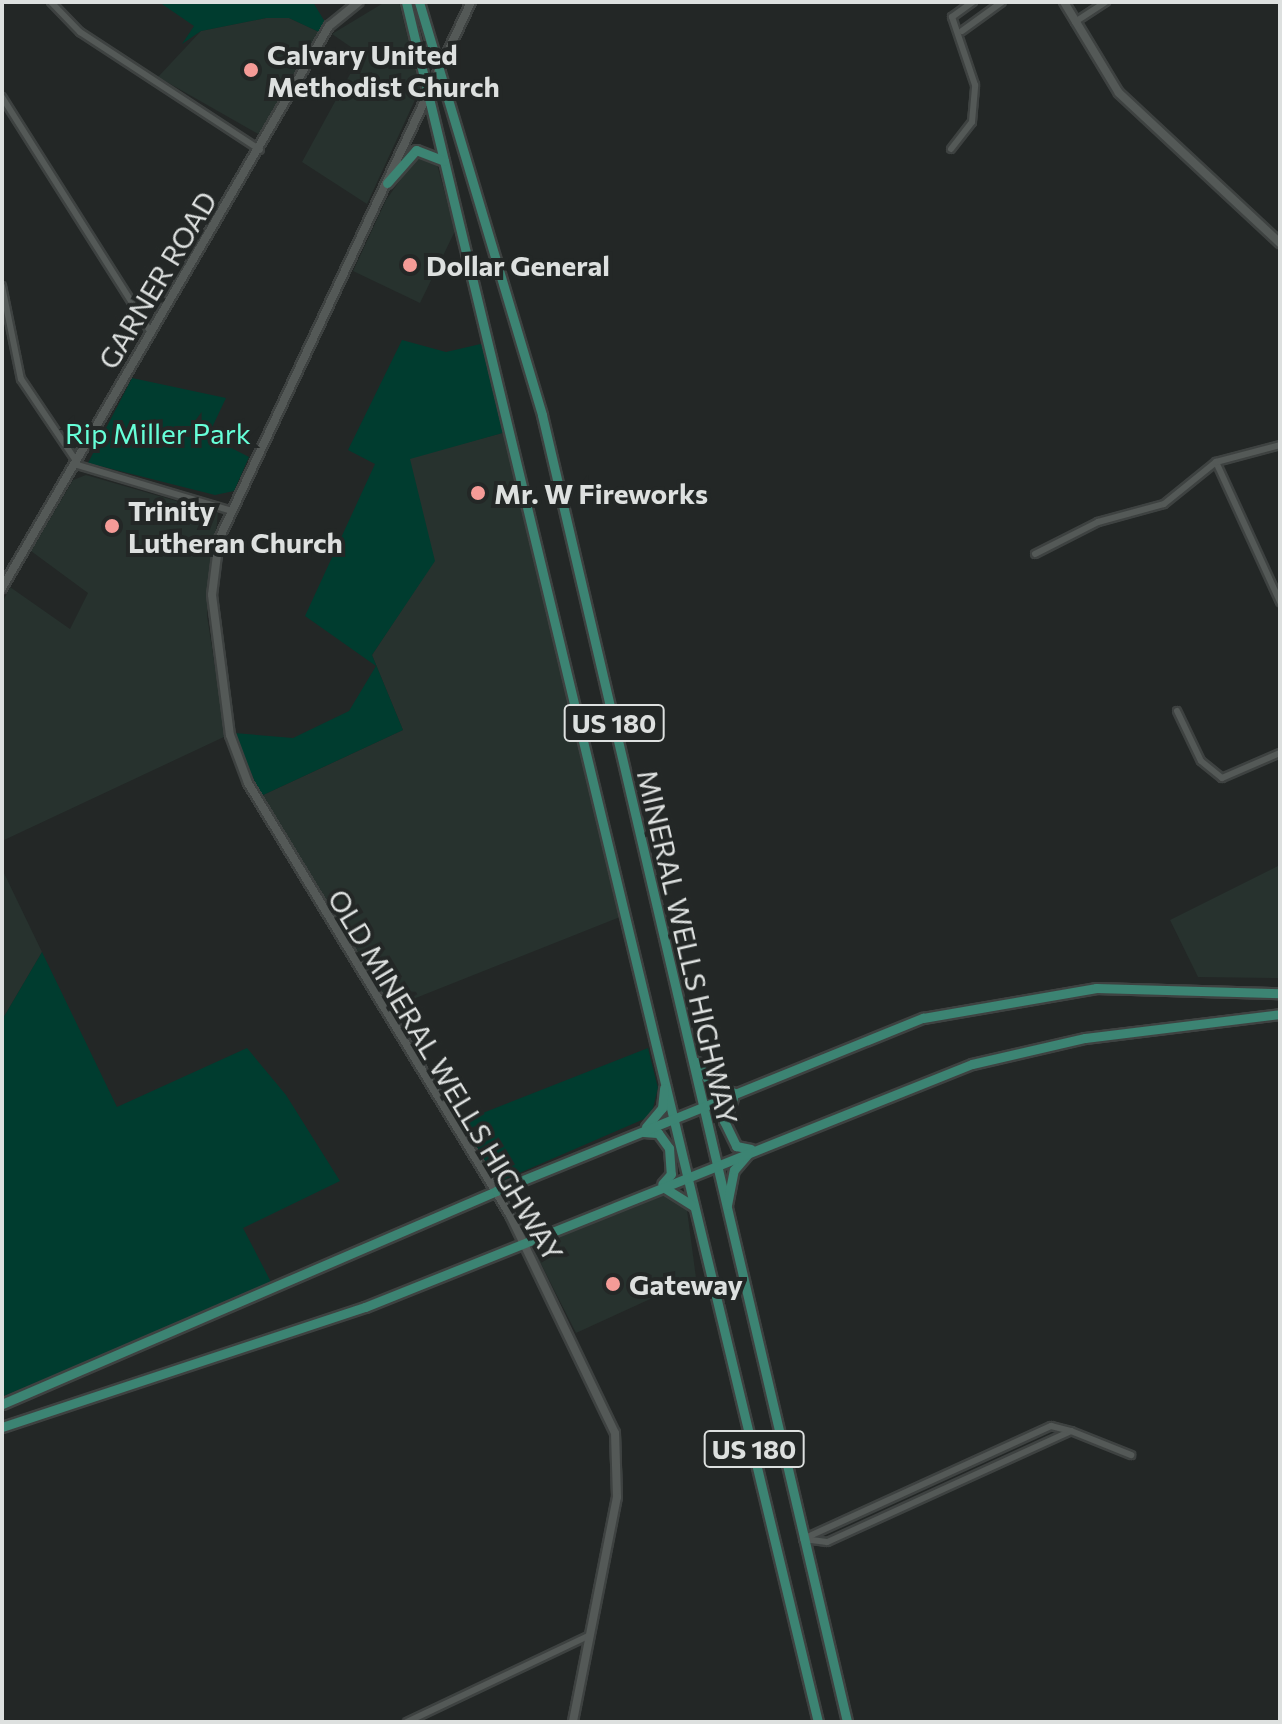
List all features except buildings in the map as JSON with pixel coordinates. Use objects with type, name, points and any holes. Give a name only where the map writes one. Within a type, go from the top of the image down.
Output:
[{"type":"main road","name":"MINERAL WELLS HIGHWAY","points":[[406,2],[818,1722]]},
{"type":"main road","name":"MINERAL WELLS HIGHWAY","points":[[419,2],[438,79],[542,415],[847,1722]]},
{"type":"main road","points":[[387,183],[416,150],[434,152],[445,163]]},
{"type":"main road","points":[[2,1404],[496,1191],[923,1018],[994,1001],[1144,986],[1280,993]]},
{"type":"main road","points":[[2,1427],[365,1307],[753,1149],[1010,1054],[1280,1014]]},
{"type":"main road","points":[[688,1045],[712,1086],[739,1093]]},
{"type":"main road","points":[[640,1132],[662,1108],[663,1070]]},
{"type":"main road","points":[[739,1093],[724,1121],[736,1146],[753,1149]]},
{"type":"main road","points":[[640,1132],[658,1133],[669,1148],[671,1174],[660,1187]]},
{"type":"main road","points":[[726,1211],[734,1170],[753,1149]]},
{"type":"main road","points":[[660,1187],[682,1193],[697,1211]]},
{"type":"street","points":[[51,2],[80,32],[260,150]]},
{"type":"street","name":"GARNER ROAD","points":[[2,588],[260,150],[329,26],[359,2]]},
{"type":"street","name":"OLD MINERAL WELLS HIGHWAY","points":[[471,2],[438,79],[232,511],[217,547],[212,595],[230,735],[248,783],[496,1191],[524,1241],[615,1433],[617,1497],[573,1722]]},
{"type":"street","points":[[951,149],[972,122],[975,85],[962,31],[952,17],[973,2]]},
{"type":"street","points":[[962,31],[1002,2]]},
{"type":"street","points":[[1064,2],[1128,104],[1280,243]]},
{"type":"street","points":[[1075,22],[1106,2]]},
{"type":"street","points":[[2,97],[151,333]]},
{"type":"street","points":[[2,286],[21,379],[75,463],[232,511]]},
{"type":"street","points":[[1035,554],[1089,525],[1164,504],[1216,462],[1280,445]]},
{"type":"street","points":[[1216,462],[1280,602]]},
{"type":"street","points":[[1177,711],[1201,761],[1222,778],[1280,753]]},
{"type":"street","points":[[803,1539],[1029,1433],[1051,1426],[1131,1455]]},
{"type":"street","points":[[803,1539],[827,1542],[1071,1431]]},
{"type":"street","points":[[893,1495],[902,1508]]},
{"type":"street","points":[[407,1722],[590,1635]]},
{"type":"shaded area","points":[[385,2],[399,2],[420,89],[367,204],[302,162],[361,54],[332,34]]},
{"type":"shaded area","points":[[266,18],[289,18],[319,32],[260,135],[158,77],[201,31]]},
{"type":"shaded area","points":[[420,152],[437,164],[455,231],[420,303],[353,271],[386,200]]},
{"type":"shaded area","points":[[506,432],[620,917],[388,1009],[261,796],[403,730],[372,655],[434,561],[409,458]]},
{"type":"shaded area","points":[[86,475],[218,513],[207,616],[226,736],[2,841],[2,603],[10,587],[70,629],[88,593],[31,551],[73,480]]},
{"type":"shaded area","points":[[1280,865],[1280,978],[1198,977],[1170,920]]},
{"type":"shaded area","points":[[2,869],[42,952],[2,1020]]},
{"type":"shaded area","points":[[665,1193],[687,1210],[696,1278],[576,1333],[533,1248],[540,1239]]},
{"type":"green space","points":[[159,2],[313,2],[325,22],[319,32],[289,18],[266,18],[201,31],[182,44],[194,26]]},
{"type":"green space","points":[[402,340],[446,352],[485,343],[506,432],[410,459],[435,561],[372,655],[403,730],[261,796],[234,733],[293,738],[349,711],[376,666],[305,616],[375,464],[348,450]]},
{"type":"green space","name":"Rip Miller Park","points":[[132,378],[226,398],[208,436],[249,457],[234,491],[215,495],[88,463]]},
{"type":"green space","points":[[42,952],[117,1107],[247,1048],[286,1095],[340,1181],[243,1228],[272,1284],[4,1396],[2,1020]]},
{"type":"green space","points":[[648,1048],[658,1088],[651,1116],[501,1181],[492,1179],[460,1122]]},
{"type":"place","name":"Calvary United Methodist Church","points":[[251,70]]},
{"type":"place","name":"Dollar General","points":[[410,265]]},
{"type":"place","name":"Mr. W Fireworks","points":[[478,493]]},
{"type":"place","name":"Trinity Lutheran Church","points":[[112,526]]},
{"type":"place","name":"Gateway","points":[[613,1284]]}]
